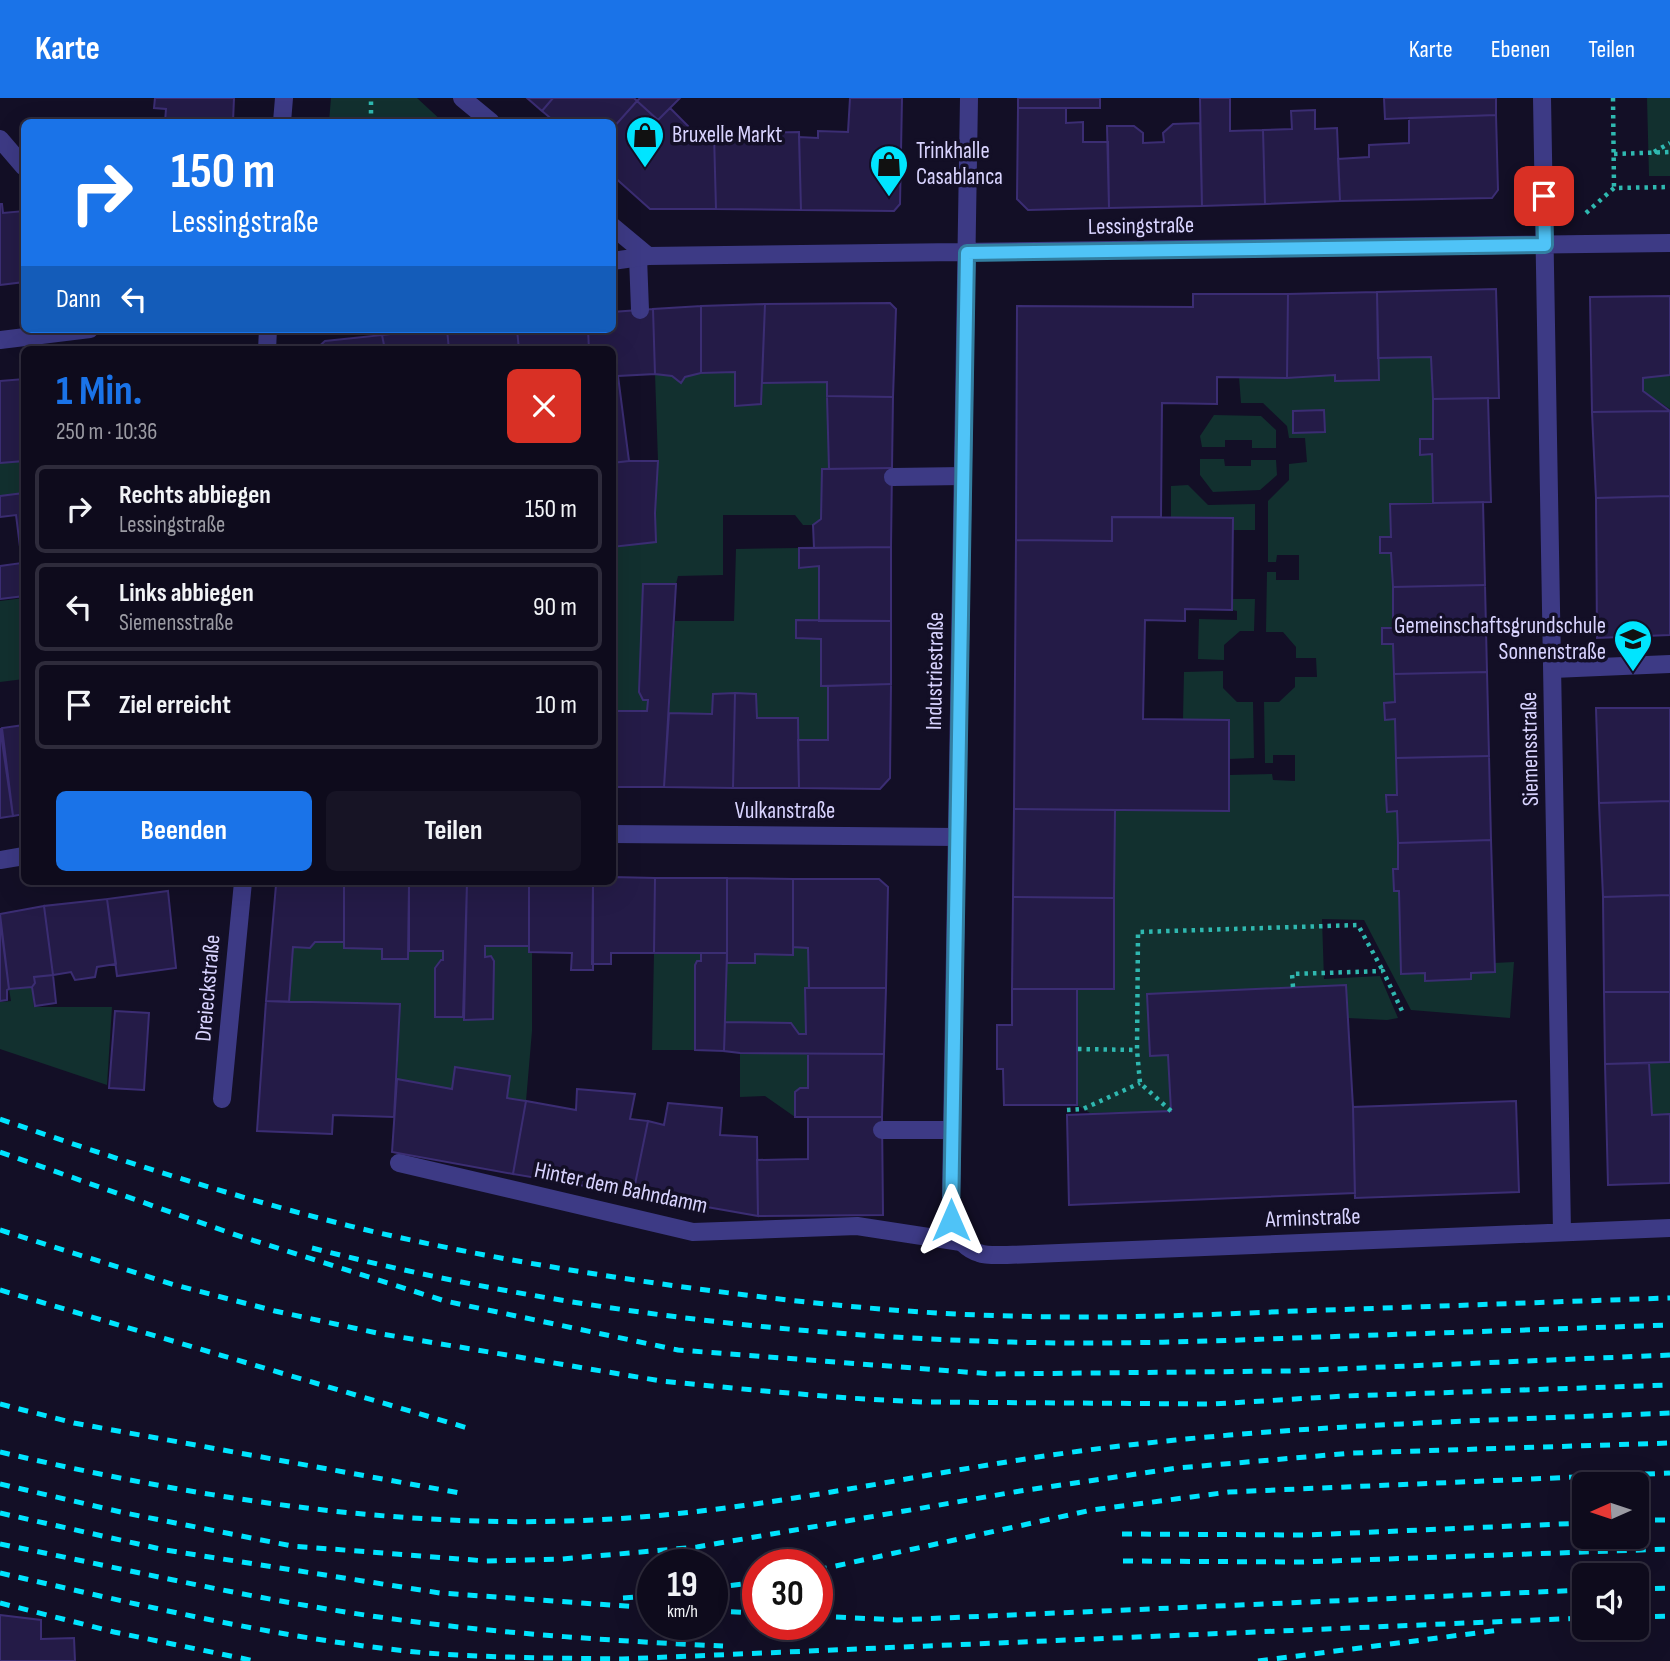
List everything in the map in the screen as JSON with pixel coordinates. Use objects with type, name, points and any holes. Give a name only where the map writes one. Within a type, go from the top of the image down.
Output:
[{"type":"street","points":[[282,119],[284,98]]},
{"type":"street","points":[[462,98],[487,119]]},
{"type":"street","name":"Industriestraße","points":[[961,1242],[951,1220],[970,98]]},
{"type":"street","name":"Siemensstraße","points":[[1542,98],[1562,1232]]},
{"type":"street","points":[[0,139],[21,164]]},
{"type":"street","points":[[616,230],[643,256],[640,310]]},
{"type":"street","name":"Lessingstraße","points":[[616,260],[643,256],[1670,243]]},
{"type":"street","points":[[0,340],[42,333]]},
{"type":"street","points":[[892,477],[963,476]]},
{"type":"street","points":[[1553,669],[1670,664]]},
{"type":"street","name":"Vulkanstraße","points":[[616,834],[957,837]]},
{"type":"street","points":[[0,860],[21,856]]},
{"type":"street","name":"Dreieckstraße","points":[[222,1099],[243,885]]},
{"type":"street","points":[[882,1130],[952,1130]]},
{"type":"street","name":"Hinter dem Bahndamm","points":[[399,1163],[693,1232],[857,1226],[961,1242]]},
{"type":"street","name":"Arminstraße","points":[[961,1242],[979,1253],[1007,1255],[1670,1228]]},
{"type":"path","points":[[370,119],[371,98]]},
{"type":"path","points":[[1613,98],[1614,188]]},
{"type":"path","points":[[1654,153],[1670,143]]},
{"type":"path","points":[[1614,155],[1670,152]]},
{"type":"path","points":[[1545,245],[1614,188],[1670,187]]},
{"type":"path","points":[[1171,1111],[1140,1083],[1137,1050],[1138,932],[1358,925],[1404,1015]]},
{"type":"path","points":[[1293,988],[1292,974],[1383,971]]},
{"type":"path","points":[[1077,1049],[1137,1050]]},
{"type":"path","points":[[1067,1110],[1083,1109],[1140,1083]]},
{"type":"green space","points":[[331,98],[417,98],[440,119],[329,119]]},
{"type":"green space","points":[[1647,98],[1670,98],[1670,176],[1649,176]]},
{"type":"green space","points":[[1431,357],[1433,439],[1421,440],[1432,454],[1433,503],[1391,504],[1391,537],[1381,537],[1391,553],[1393,628],[1382,628],[1393,644],[1395,702],[1385,703],[1385,719],[1395,719],[1397,795],[1386,796],[1387,812],[1397,811],[1398,869],[1393,870],[1394,890],[1399,891],[1401,973],[1425,973],[1425,981],[1471,979],[1471,973],[1494,972],[1494,963],[1514,962],[1510,1018],[1411,1010],[1364,920],[1322,919],[1324,979],[1380,976],[1398,1018],[1348,1018],[1345,985],[1148,994],[1150,1056],[1168,1055],[1171,1111],[1090,1113],[1077,1105],[1077,989],[1114,989],[1115,810],[1228,811],[1229,775],[1272,774],[1273,780],[1295,781],[1295,755],[1273,755],[1273,763],[1265,763],[1264,702],[1279,702],[1295,687],[1295,677],[1317,677],[1316,658],[1296,658],[1296,647],[1283,632],[1266,632],[1267,572],[1276,572],[1276,580],[1299,580],[1299,555],[1277,555],[1276,562],[1268,562],[1268,501],[1289,480],[1289,464],[1307,462],[1305,438],[1289,438],[1287,426],[1263,403],[1241,403],[1239,377],[1335,375],[1335,381],[1378,358]]},
{"type":"green space","points":[[735,372],[736,406],[760,404],[762,383],[827,382],[829,469],[822,469],[821,519],[813,525],[803,525],[795,515],[723,515],[723,575],[678,576],[676,584],[643,584],[639,692],[643,700],[648,700],[647,711],[616,711],[616,547],[656,542],[658,461],[655,374],[672,376],[681,383],[685,377],[701,373]]},
{"type":"green space","points":[[1670,375],[1670,409],[1643,391],[1643,378]]},
{"type":"green space","points":[[1214,415],[1261,416],[1276,430],[1276,448],[1252,448],[1252,440],[1225,440],[1225,447],[1202,447],[1200,436]]},
{"type":"green space","points":[[1200,459],[1224,459],[1225,466],[1251,466],[1251,460],[1276,460],[1277,475],[1260,490],[1213,492],[1200,475]]},
{"type":"green space","points":[[21,461],[21,493],[0,496],[0,463]]},
{"type":"green space","points":[[1188,485],[1208,505],[1255,504],[1255,530],[1233,530],[1233,518],[1171,517],[1171,486]]},
{"type":"green space","points":[[799,548],[799,567],[819,566],[819,621],[796,638],[821,639],[821,686],[828,686],[828,740],[798,740],[798,718],[757,718],[756,694],[713,694],[712,714],[669,713],[675,621],[734,621],[736,549]]},
{"type":"green space","points":[[21,598],[21,679],[0,682],[0,601]]},
{"type":"green space","points":[[1232,599],[1255,599],[1254,631],[1240,631],[1224,645],[1224,660],[1198,659],[1199,619],[1237,620],[1237,611],[1232,610]]},
{"type":"green space","points":[[1223,671],[1223,688],[1237,702],[1253,702],[1254,758],[1229,759],[1229,720],[1183,719],[1184,672]]},
{"type":"green space","points":[[315,942],[344,942],[344,948],[382,949],[383,959],[408,959],[409,951],[443,951],[443,960],[440,960],[435,968],[435,1017],[463,1017],[464,1020],[493,1019],[494,961],[491,956],[485,957],[485,946],[529,946],[529,952],[532,953],[532,1031],[526,1101],[507,1098],[456,1067],[452,1089],[397,1079],[400,1004],[289,1002],[293,947],[310,948]]},
{"type":"green space","points":[[793,947],[808,948],[806,1034],[799,1034],[791,1023],[725,1022],[727,963],[755,963],[755,954],[793,955]]},
{"type":"green space","points":[[654,953],[701,953],[701,961],[697,961],[695,965],[695,1050],[652,1050]]},
{"type":"green space","points":[[32,987],[34,1007],[112,1007],[107,1085],[0,1049],[0,1002],[11,1001],[9,989]]},
{"type":"green space","points":[[740,1053],[808,1054],[808,1088],[800,1088],[795,1092],[795,1117],[765,1096],[740,1097]]},
{"type":"green space","points":[[1670,1062],[1670,1114],[1652,1115],[1649,1063]]},
{"type":"building","points":[[155,98],[234,98],[233,119],[165,119],[166,109],[154,108]]},
{"type":"building","points":[[527,98],[553,98],[542,111]]},
{"type":"building","points":[[553,98],[634,98],[637,101],[616,125],[616,119],[551,119],[542,111]]},
{"type":"building","points":[[640,98],[680,98],[658,120],[637,101]]},
{"type":"building","points":[[850,98],[902,98],[900,204],[894,211],[801,210],[799,137],[818,138],[818,131],[848,132]]},
{"type":"building","points":[[1018,98],[1100,98],[1100,108],[1018,108]]},
{"type":"building","points":[[1200,98],[1230,98],[1230,131],[1263,130],[1265,204],[1202,206]]},
{"type":"building","points":[[1384,98],[1496,98],[1496,115],[1385,119]]},
{"type":"building","points":[[637,101],[658,120],[670,108],[688,126],[690,134],[714,134],[716,209],[650,209],[616,179],[616,125]]},
{"type":"building","points":[[1018,108],[1066,108],[1066,123],[1083,122],[1083,142],[1108,142],[1109,208],[1028,210],[1017,199]]},
{"type":"building","points":[[1315,110],[1315,129],[1337,128],[1340,201],[1265,204],[1263,130],[1292,129],[1291,111]]},
{"type":"building","points":[[1496,115],[1498,190],[1492,198],[1340,201],[1338,159],[1369,157],[1369,145],[1409,143],[1409,118]]},
{"type":"building","points":[[1200,123],[1202,206],[1109,208],[1107,126],[1134,126],[1143,133],[1143,143],[1164,142],[1163,133],[1173,124]]},
{"type":"building","points":[[799,132],[801,210],[716,209],[714,134]]},
{"type":"building","points":[[2,204],[3,213],[21,211],[21,282],[0,285]]},
{"type":"building","points":[[1496,289],[1499,398],[1433,399],[1431,357],[1378,358],[1377,292]]},
{"type":"building","points":[[1377,292],[1379,380],[1335,381],[1335,375],[1287,378],[1288,294]]},
{"type":"building","points":[[1193,294],[1288,294],[1287,378],[1217,377],[1217,404],[1162,403],[1161,517],[1112,517],[1112,541],[1016,540],[1017,306],[1193,307]]},
{"type":"building","points":[[1670,296],[1670,375],[1643,378],[1643,391],[1670,411],[1592,412],[1590,297]]},
{"type":"building","points":[[890,303],[896,309],[893,397],[827,396],[827,382],[762,383],[765,304]]},
{"type":"building","points":[[765,304],[761,404],[735,406],[735,372],[701,373],[701,306]]},
{"type":"building","points":[[701,306],[701,373],[685,377],[681,383],[672,376],[655,374],[653,309]]},
{"type":"building","points":[[653,309],[655,374],[618,376],[629,461],[616,463],[616,346],[589,346],[588,333],[616,333],[616,312]]},
{"type":"building","points":[[447,333],[449,346],[384,346],[382,335]]},
{"type":"building","points":[[447,333],[517,333],[519,346],[449,346]]},
{"type":"building","points":[[517,333],[588,333],[589,346],[519,346]]},
{"type":"building","points":[[382,335],[384,346],[319,346],[325,341]]},
{"type":"building","points":[[21,379],[21,461],[0,463],[0,381]]},
{"type":"building","points":[[827,396],[893,397],[892,468],[829,469]]},
{"type":"building","points":[[1488,398],[1491,502],[1433,503],[1432,454],[1420,455],[1420,439],[1433,439],[1433,399]]},
{"type":"building","points":[[1324,410],[1325,432],[1293,433],[1293,411]]},
{"type":"building","points":[[1670,411],[1670,496],[1596,498],[1592,412]]},
{"type":"building","points":[[658,461],[656,542],[616,547],[616,463]]},
{"type":"building","points":[[892,468],[891,547],[814,548],[813,525],[821,519],[822,469]]},
{"type":"building","points":[[21,493],[21,555],[16,515],[0,517],[0,496]]},
{"type":"building","points":[[1670,496],[1670,635],[1597,638],[1596,498]]},
{"type":"building","points":[[1483,502],[1485,585],[1393,587],[1391,553],[1380,553],[1380,537],[1391,537],[1390,504]]},
{"type":"building","points":[[1112,517],[1233,518],[1232,610],[1185,609],[1185,621],[1145,620],[1143,719],[1229,720],[1229,811],[1014,809],[1016,540],[1112,541]]},
{"type":"building","points":[[891,547],[891,621],[819,621],[819,566],[799,568],[799,548]]},
{"type":"building","points":[[21,563],[21,596],[0,599],[0,566]]},
{"type":"building","points":[[643,584],[676,584],[664,787],[616,787],[616,711],[647,711],[648,700],[643,700],[639,692]]},
{"type":"building","points":[[1485,585],[1487,672],[1394,674],[1393,644],[1382,644],[1382,628],[1393,628],[1393,587]]},
{"type":"building","points":[[796,620],[891,621],[891,684],[821,686],[821,639],[796,638]]},
{"type":"building","points":[[1487,672],[1489,756],[1396,758],[1395,719],[1385,720],[1384,703],[1395,702],[1394,674]]},
{"type":"building","points":[[891,684],[890,778],[880,789],[799,788],[798,740],[828,740],[828,686]]},
{"type":"building","points":[[735,693],[733,788],[664,787],[669,713],[712,714],[713,694]]},
{"type":"building","points":[[735,693],[756,694],[757,718],[798,718],[799,788],[733,788]]},
{"type":"building","points":[[1596,708],[1670,708],[1670,801],[1599,803]]},
{"type":"building","points":[[21,725],[21,815],[13,816],[2,728]]},
{"type":"building","points":[[0,728],[13,816],[0,818]]},
{"type":"building","points":[[1489,756],[1491,840],[1398,843],[1397,811],[1387,812],[1386,795],[1397,795],[1396,758]]},
{"type":"building","points":[[1670,801],[1670,895],[1603,897],[1599,803]]},
{"type":"building","points":[[1014,809],[1115,810],[1114,898],[1013,897]]},
{"type":"building","points":[[1491,840],[1495,972],[1471,973],[1471,979],[1425,981],[1425,973],[1401,974],[1399,891],[1394,891],[1393,869],[1398,869],[1398,843]]},
{"type":"building","points":[[616,877],[655,878],[654,953],[611,953],[611,964],[592,964],[593,885],[616,885]]},
{"type":"building","points":[[655,878],[727,878],[727,953],[654,953]]},
{"type":"building","points":[[727,878],[793,879],[793,955],[755,954],[755,963],[727,963]]},
{"type":"building","points":[[793,879],[879,879],[888,887],[886,988],[809,988],[808,948],[793,947]]},
{"type":"building","points":[[276,885],[344,885],[344,942],[315,942],[310,948],[293,947],[289,1002],[266,1001]]},
{"type":"building","points":[[344,885],[409,885],[408,959],[382,959],[382,949],[344,948]]},
{"type":"building","points":[[409,885],[467,885],[463,1017],[435,1017],[435,968],[443,960],[443,951],[409,951]]},
{"type":"building","points":[[467,885],[529,885],[529,946],[485,946],[485,957],[491,956],[494,961],[493,1019],[464,1020]]},
{"type":"building","points":[[529,885],[593,885],[593,970],[571,970],[572,953],[529,952]]},
{"type":"building","points":[[168,891],[176,968],[117,976],[107,899]]},
{"type":"building","points":[[1670,895],[1670,992],[1604,992],[1603,897]]},
{"type":"building","points":[[1013,897],[1114,898],[1114,989],[1012,989]]},
{"type":"building","points":[[107,899],[116,964],[97,967],[95,977],[75,980],[71,972],[53,975],[44,906]]},
{"type":"building","points":[[44,906],[53,975],[34,977],[35,983],[32,987],[9,989],[0,914]]},
{"type":"building","points":[[0,919],[9,989],[7,1000],[0,1001]]},
{"type":"building","points":[[701,953],[727,953],[724,1051],[695,1050],[695,965],[697,961],[701,961]]},
{"type":"building","points":[[53,975],[56,1003],[35,1006],[32,987],[35,983],[34,977]]},
{"type":"building","points":[[1346,985],[1355,1193],[1069,1205],[1067,1115],[1171,1111],[1168,1055],[1150,1056],[1147,994]]},
{"type":"building","points":[[805,988],[886,988],[884,1054],[724,1051],[725,1022],[791,1023],[799,1034],[806,1034]]},
{"type":"building","points":[[1012,989],[1077,989],[1077,1105],[1004,1105],[1003,1069],[997,1069],[997,1025],[1012,1025]]},
{"type":"building","points":[[1604,992],[1670,992],[1670,1062],[1605,1064]]},
{"type":"building","points":[[266,1001],[400,1004],[394,1117],[333,1115],[332,1134],[257,1131]]},
{"type":"building","points":[[115,1011],[149,1013],[144,1090],[109,1088]]},
{"type":"building","points":[[808,1054],[884,1054],[882,1117],[795,1117],[795,1092],[800,1088],[808,1088]]},
{"type":"building","points":[[1649,1063],[1652,1115],[1670,1114],[1670,1183],[1608,1185],[1605,1064]]},
{"type":"building","points":[[455,1067],[510,1076],[507,1098],[526,1101],[513,1174],[392,1152],[397,1079],[452,1089]]},
{"type":"building","points":[[577,1089],[635,1094],[630,1119],[648,1121],[633,1194],[513,1174],[526,1101],[576,1110]]},
{"type":"building","points":[[1516,1101],[1519,1192],[1355,1198],[1353,1107]]},
{"type":"building","points":[[668,1103],[722,1108],[720,1135],[757,1137],[758,1216],[633,1194],[648,1121],[664,1125]]},
{"type":"building","points":[[808,1117],[882,1117],[883,1215],[758,1216],[757,1160],[808,1159]]},
{"type":"building","points":[[0,1615],[41,1620],[41,1639],[74,1638],[75,1661],[0,1661]]},
{"type":"railway","points":[[0,1119],[223,1191],[397,1237],[596,1274],[803,1302],[930,1313],[1085,1317],[1670,1298]]},
{"type":"railway","points":[[0,1152],[233,1234],[445,1301],[678,1350],[992,1374],[1289,1371],[1670,1355]]},
{"type":"railway","points":[[0,1230],[175,1285],[275,1311],[382,1334],[661,1381],[753,1390],[923,1402],[1213,1404],[1345,1396],[1670,1385]]},
{"type":"railway","points":[[312,1248],[397,1268],[571,1302],[747,1325],[923,1339],[1050,1343],[1166,1342],[1670,1325]]},
{"type":"railway","points":[[0,1290],[471,1429]]},
{"type":"railway","points":[[0,1404],[74,1423],[460,1493]]},
{"type":"railway","points":[[0,1452],[155,1485],[312,1509],[470,1521],[549,1521],[628,1518],[744,1506],[1030,1458],[1160,1442],[1306,1429],[1670,1413]]},
{"type":"railway","points":[[0,1484],[125,1513],[292,1546],[486,1561],[562,1559],[697,1547],[1020,1491],[1177,1468],[1353,1453],[1670,1443]]},
{"type":"railway","points":[[833,1567],[1092,1510],[1229,1492],[1670,1473]]},
{"type":"railway","points":[[0,1513],[165,1550],[440,1593],[637,1607]]},
{"type":"railway","points":[[1649,1520],[1670,1520]]},
{"type":"railway","points":[[1122,1534],[1305,1535],[1572,1524]]},
{"type":"railway","points":[[0,1544],[249,1595],[430,1624],[527,1634],[723,1646]]},
{"type":"railway","points":[[1123,1561],[1301,1562],[1670,1549]]},
{"type":"railway","points":[[0,1573],[212,1620],[319,1640],[427,1653],[500,1657],[622,1659],[1572,1619]]},
{"type":"railway","points":[[728,1586],[742,1584]]},
{"type":"railway","points":[[1649,1589],[1670,1588]]},
{"type":"railway","points":[[833,1617],[897,1620],[1572,1591]]},
{"type":"railway","points":[[623,1598],[637,1597]]},
{"type":"railway","points":[[0,1603],[114,1632],[255,1661]]},
{"type":"railway","points":[[728,1612],[742,1612]]},
{"type":"railway","points":[[1649,1617],[1670,1616]]},
{"type":"railway","points":[[1258,1661],[1500,1630]]},
{"type":"place","name":"Bruxelle Markt","points":[[645,169]]},
{"type":"place","name":"Trinkhalle Casablanca","points":[[889,198]]},
{"type":"place","name":"Gemeinschaftsgrundschule Sonnenstraße","points":[[1633,673]]},
{"type":"route","points":[[951,1220],[967,253],[1545,245],[1544,196]]}]
